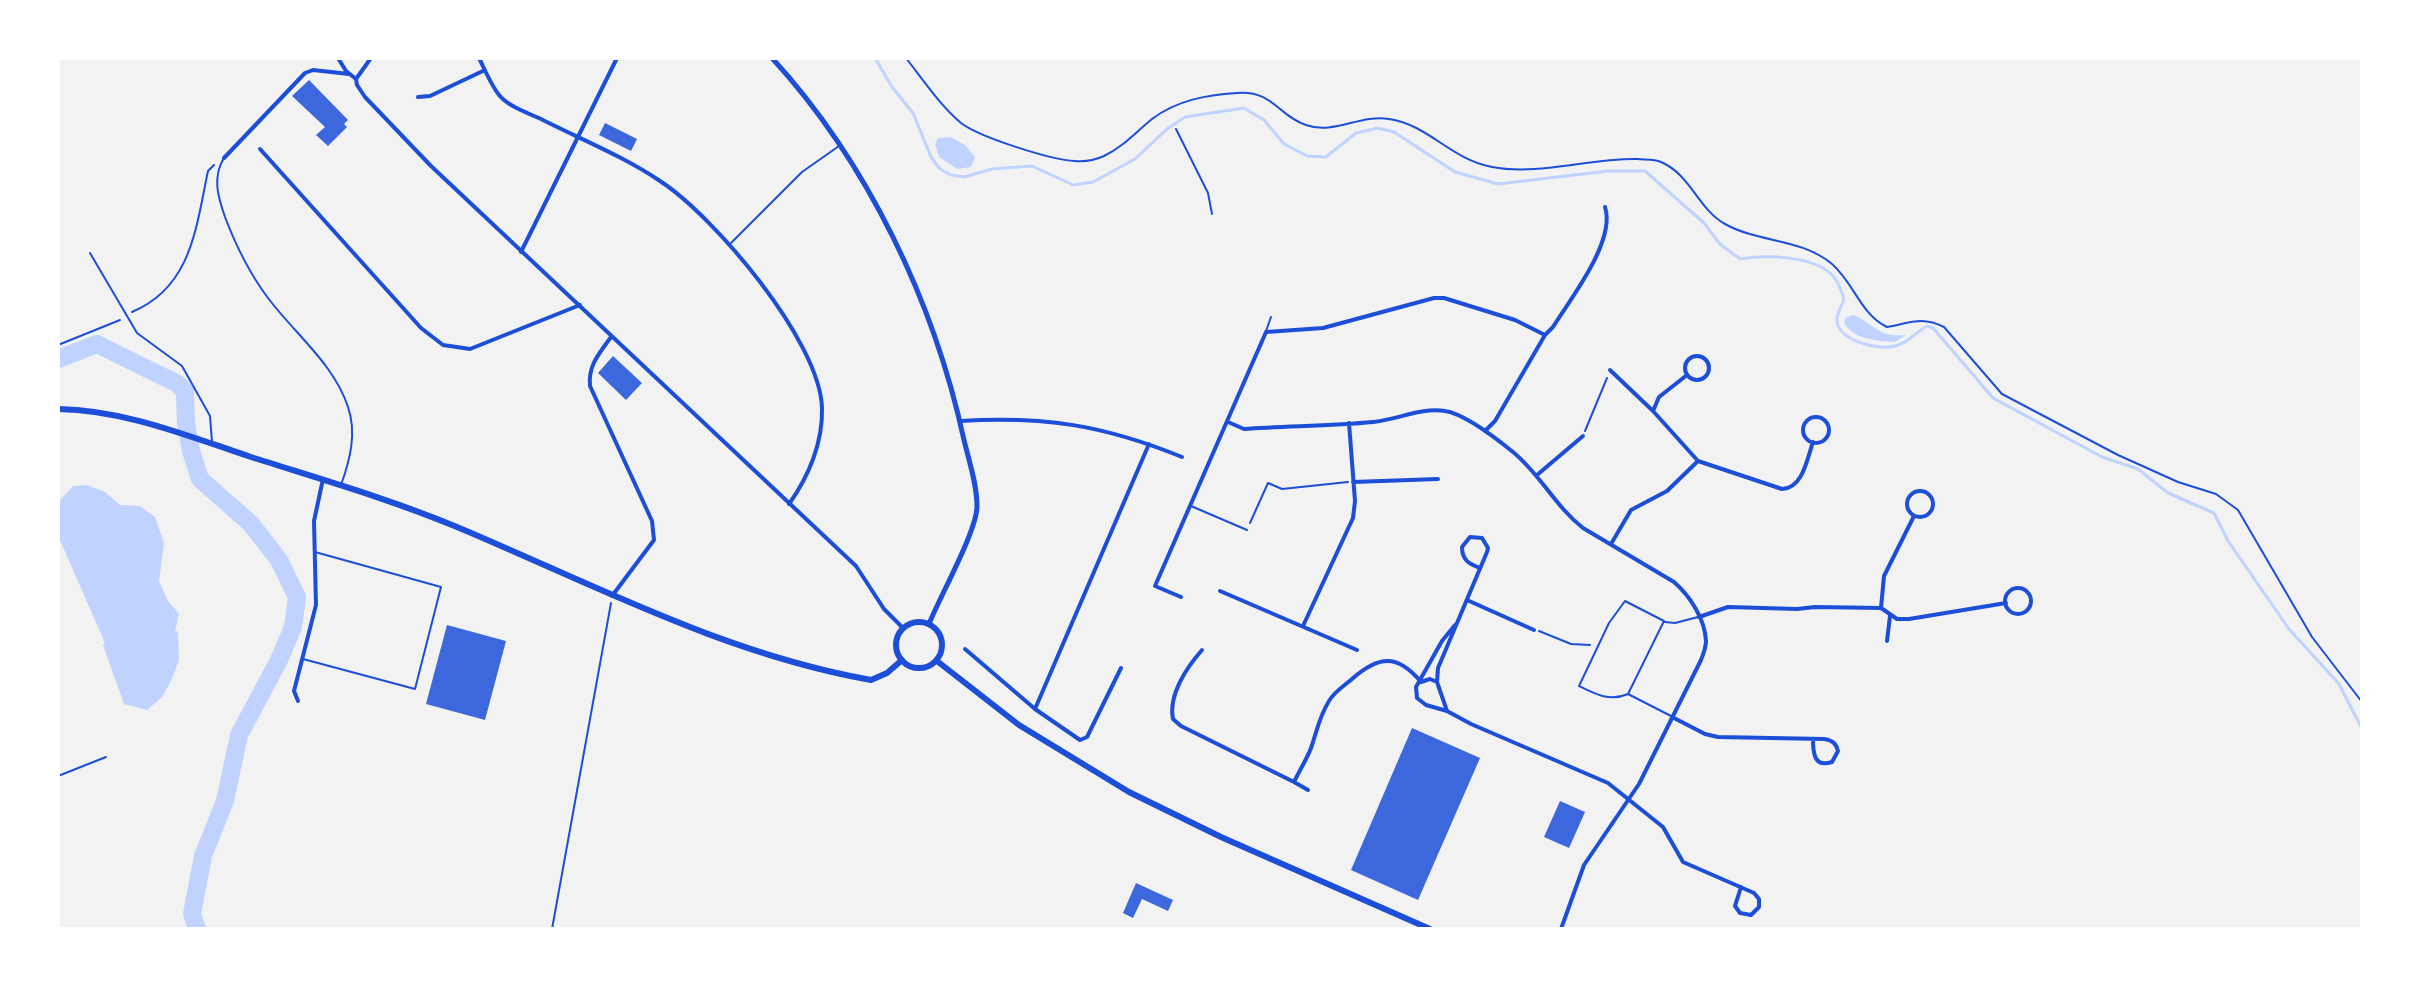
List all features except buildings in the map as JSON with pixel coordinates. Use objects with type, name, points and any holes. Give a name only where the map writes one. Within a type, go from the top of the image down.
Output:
[{"type":"main road","points":[[58,409],[125,417],[178,432],[433,517],[612,596],[717,638],[871,680],[887,673],[902,660]]},
{"type":"main road","points":[[916,622],[929,624],[942,640],[943,648],[937,661],[919,669],[902,660],[896,648],[899,634],[903,628],[916,622]]},
{"type":"main road","points":[[937,661],[1019,725],[1129,792],[1221,837],[1430,929]]},
{"type":"street","points":[[338,58],[356,79],[365,97],[412,147],[856,566],[884,609],[903,628]]},
{"type":"street","points":[[356,79],[371,58]]},
{"type":"street","points":[[479,58],[502,98],[661,181],[688,203],[730,243],[772,298],[795,335],[819,391],[822,408],[821,434],[813,459],[789,504]]},
{"type":"street","points":[[521,252],[617,58]]},
{"type":"street","points":[[772,58],[809,102],[873,201],[932,327],[960,421],[977,509],[929,624]]},
{"type":"street","points":[[223,160],[305,73],[313,70],[349,74]]},
{"type":"street","points":[[418,97],[430,96],[485,70]]},
{"type":"street","points":[[260,149],[421,328],[443,345],[470,349],[580,305]]},
{"type":"street","points":[[1485,431],[1495,421],[1545,335],[1561,314],[1604,238],[1608,218],[1605,207]]},
{"type":"street","points":[[1181,597],[1155,586],[1266,332],[1323,328],[1434,298],[1444,298],[1515,320],[1545,335]]},
{"type":"street","points":[[611,337],[592,365],[590,386],[652,521],[654,540],[612,596]]},
{"type":"street","points":[[1699,356],[1706,360],[1709,367],[1704,377],[1693,380],[1687,375],[1685,365],[1691,358],[1699,356]]},
{"type":"street","points":[[1610,370],[1653,411],[1698,461],[1782,489],[1791,489],[1799,482],[1813,442]]},
{"type":"street","points":[[1653,411],[1659,397],[1687,375]]},
{"type":"street","points":[[1228,422],[1244,429],[1374,422],[1437,410],[1449,411],[1485,431],[1514,453],[1537,475],[1570,518],[1687,593],[1706,641],[1701,660],[1674,718],[1629,800],[1584,865],[1559,929]]},
{"type":"street","points":[[1819,417],[1826,421],[1828,433],[1824,440],[1813,442],[1805,436],[1804,428],[1807,420],[1819,417]]},
{"type":"street","points":[[960,421],[1026,419],[1076,424],[1118,433],[1182,457]]},
{"type":"street","points":[[1303,626],[1353,518],[1355,501],[1349,423]]},
{"type":"street","points":[[1537,475],[1583,436]]},
{"type":"street","points":[[1035,709],[1149,444]]},
{"type":"street","points":[[1611,544],[1631,510],[1667,491],[1698,461]]},
{"type":"street","points":[[298,701],[294,691],[316,605],[314,515],[323,479]]},
{"type":"street","points":[[1353,482],[1438,479]]},
{"type":"street","points":[[1918,491],[1926,492],[1933,502],[1932,510],[1926,516],[1914,516],[1907,505],[1910,496],[1918,491]]},
{"type":"street","points":[[1881,608],[1884,576],[1914,516]]},
{"type":"street","points":[[1447,711],[1437,682],[1438,668],[1480,568],[1487,545],[1482,538],[1470,537],[1462,547],[1463,556],[1467,562],[1480,568]]},
{"type":"street","points":[[2016,589],[2026,591],[2031,599],[2030,607],[2019,614],[2011,611],[2006,603],[2009,593],[2016,589]]},
{"type":"street","points":[[1220,591],[1357,650]]},
{"type":"street","points":[[1467,600],[1534,630]]},
{"type":"street","points":[[1699,617],[1728,607],[1881,608],[1897,619],[1920,618],[2006,603]]},
{"type":"street","points":[[1887,641],[1890,616]]},
{"type":"street","points":[[1455,625],[1429,662],[1416,687],[1417,698],[1426,705],[1447,711],[1608,783],[1663,827],[1683,862],[1741,887],[1754,893],[1759,899],[1759,907],[1751,915],[1740,913],[1735,906],[1741,887]]},
{"type":"street","points":[[965,649],[1035,709],[1080,740],[1087,737],[1121,668]]},
{"type":"street","points":[[1202,650],[1190,663],[1172,701],[1173,719],[1181,726],[1308,790]]},
{"type":"street","points":[[1294,782],[1331,698],[1368,665],[1381,660],[1392,661],[1412,671],[1421,682]]},
{"type":"street","points":[[1421,682],[1430,679],[1437,682]]},
{"type":"street","points":[[1674,718],[1718,737],[1813,739],[1832,741],[1838,751],[1835,759],[1824,764],[1816,760],[1813,739]]},
{"type":"lane","points":[[1176,129],[1208,193],[1212,214]]},
{"type":"lane","points":[[730,243],[802,172],[839,146]]},
{"type":"lane","points":[[223,160],[217,187],[219,201],[242,255],[269,300],[339,384],[349,410],[353,438],[341,486]]},
{"type":"lane","points":[[90,253],[137,333],[182,366],[210,416],[212,444]]},
{"type":"lane","points":[[1266,332],[1271,317]]},
{"type":"lane","points":[[1189,505],[1247,530]]},
{"type":"lane","points":[[301,659],[415,689],[441,587],[313,551]]},
{"type":"lane","points":[[1674,718],[1628,694],[1613,698],[1598,696],[1579,686],[1609,623],[1625,601],[1664,621],[1675,623],[1699,617]]},
{"type":"lane","points":[[1628,694],[1664,621]]},
{"type":"lane","points":[[58,776],[106,757]]},
{"type":"path","points":[[906,58],[964,125],[984,135],[1060,160],[1078,162],[1105,155],[1124,144],[1153,118],[1181,102],[1249,92],[1271,99],[1305,125],[1319,128],[1335,128],[1371,118],[1396,120],[1412,126],[1462,157],[1494,167],[1520,169],[1624,159],[1661,162],[1684,180],[1715,217],[1727,226],[1793,244],[1833,265],[1875,321],[1887,327],[1919,318],[1944,327],[2002,394],[2130,460],[2178,482],[2216,494],[2238,510],[2312,637],[2362,702]]},
{"type":"path","points":[[58,345],[110,325],[156,300],[179,275],[191,245],[208,171],[223,160]]},
{"type":"path","points":[[1583,436],[1610,370]]},
{"type":"path","points":[[1247,530],[1268,483],[1282,489],[1353,482]]},
{"type":"path","points":[[552,929],[612,596]]},
{"type":"path","points":[[1534,630],[1571,644],[1597,647]]},
{"type":"water","points":[[950,137],[965,145],[975,157],[971,167],[957,169],[939,157],[935,144],[938,138]]},
{"type":"water","points":[[1854,315],[1883,333],[1906,335],[1895,342],[1860,336],[1844,323],[1846,317]]},
{"type":"water","points":[[87,485],[105,492],[120,505],[140,506],[155,517],[164,543],[159,581],[168,601],[179,614],[175,631],[178,632],[179,660],[162,697],[147,710],[124,704],[103,645],[105,643],[59,538],[58,502],[73,486]]},
{"type":"waterway","points":[[875,58],[892,87],[913,113],[931,157],[940,169],[964,177],[992,169],[1032,166],[1073,185],[1093,182],[1135,159],[1185,117],[1244,108],[1264,120],[1284,144],[1307,156],[1326,157],[1356,133],[1378,128],[1394,132],[1455,172],[1498,184],[1608,171],[1645,171],[1704,223],[1720,244],[1740,259],[1789,258],[1825,269],[1835,278],[1841,290],[1844,299],[1837,318],[1838,326],[1850,338],[1869,345],[1888,347],[1904,342],[1927,326],[1933,328],[1993,398],[2102,457],[2138,469],[2168,493],[2214,513],[2228,541],[2289,629],[2339,684],[2362,729]]},
{"type":"waterway","points":[[58,359],[97,344],[178,384],[185,392],[186,423],[200,479],[251,524],[279,560],[297,597],[293,627],[239,735],[225,801],[203,856],[192,914],[197,929]]}]
